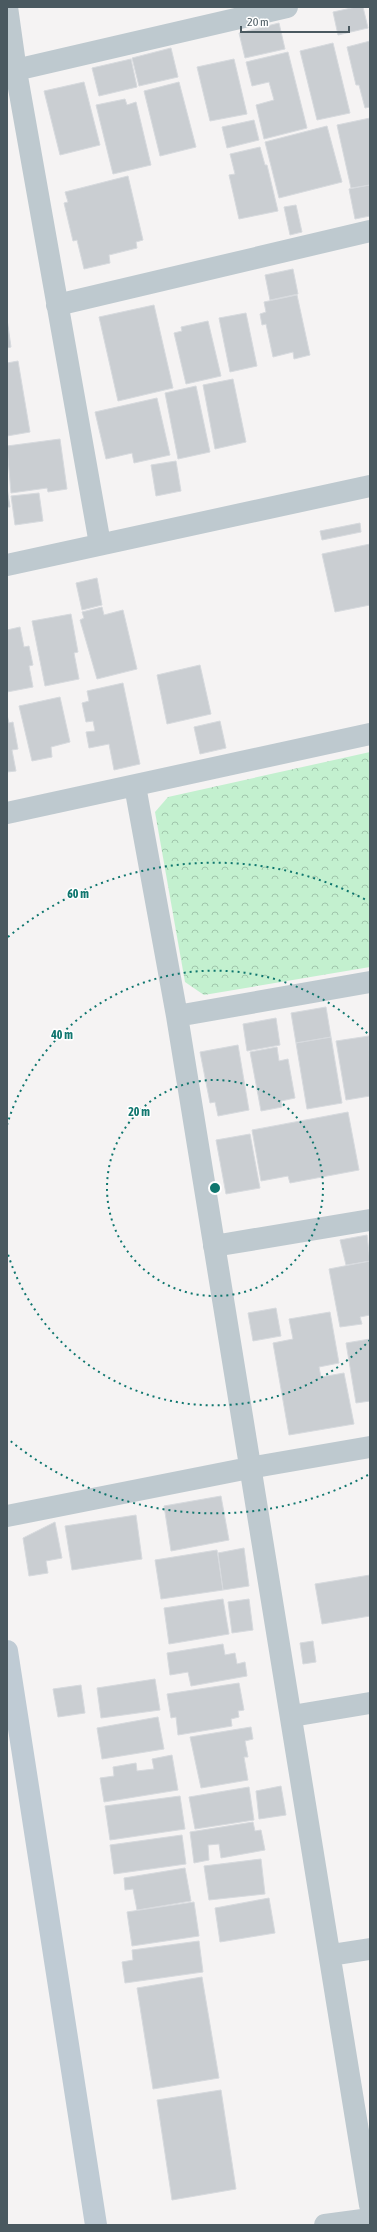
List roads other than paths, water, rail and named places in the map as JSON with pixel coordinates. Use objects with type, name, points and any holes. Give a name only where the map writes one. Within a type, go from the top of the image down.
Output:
[{"type":"street","points":[[7,7],[11,72],[57,305],[100,544]]},
{"type":"street","points":[[11,72],[287,7]]},
{"type":"street","points":[[57,305],[370,231]]},
{"type":"street","points":[[7,565],[370,486]]},
{"type":"street","points":[[7,813],[370,734]]},
{"type":"street","points":[[135,786],[177,1016],[249,1468],[292,1716],[331,1956],[370,2205]]},
{"type":"street","points":[[177,1016],[370,982]]},
{"type":"street","points":[[214,1246],[370,1220]]},
{"type":"street","points":[[7,1516],[249,1468],[370,1447]]},
{"type":"street","points":[[7,1651],[96,2225]]},
{"type":"street","points":[[292,1716],[370,1702]]},
{"type":"street","points":[[331,1956],[370,1949]]},
{"type":"street","points":[[325,2225],[370,2219]]}]
